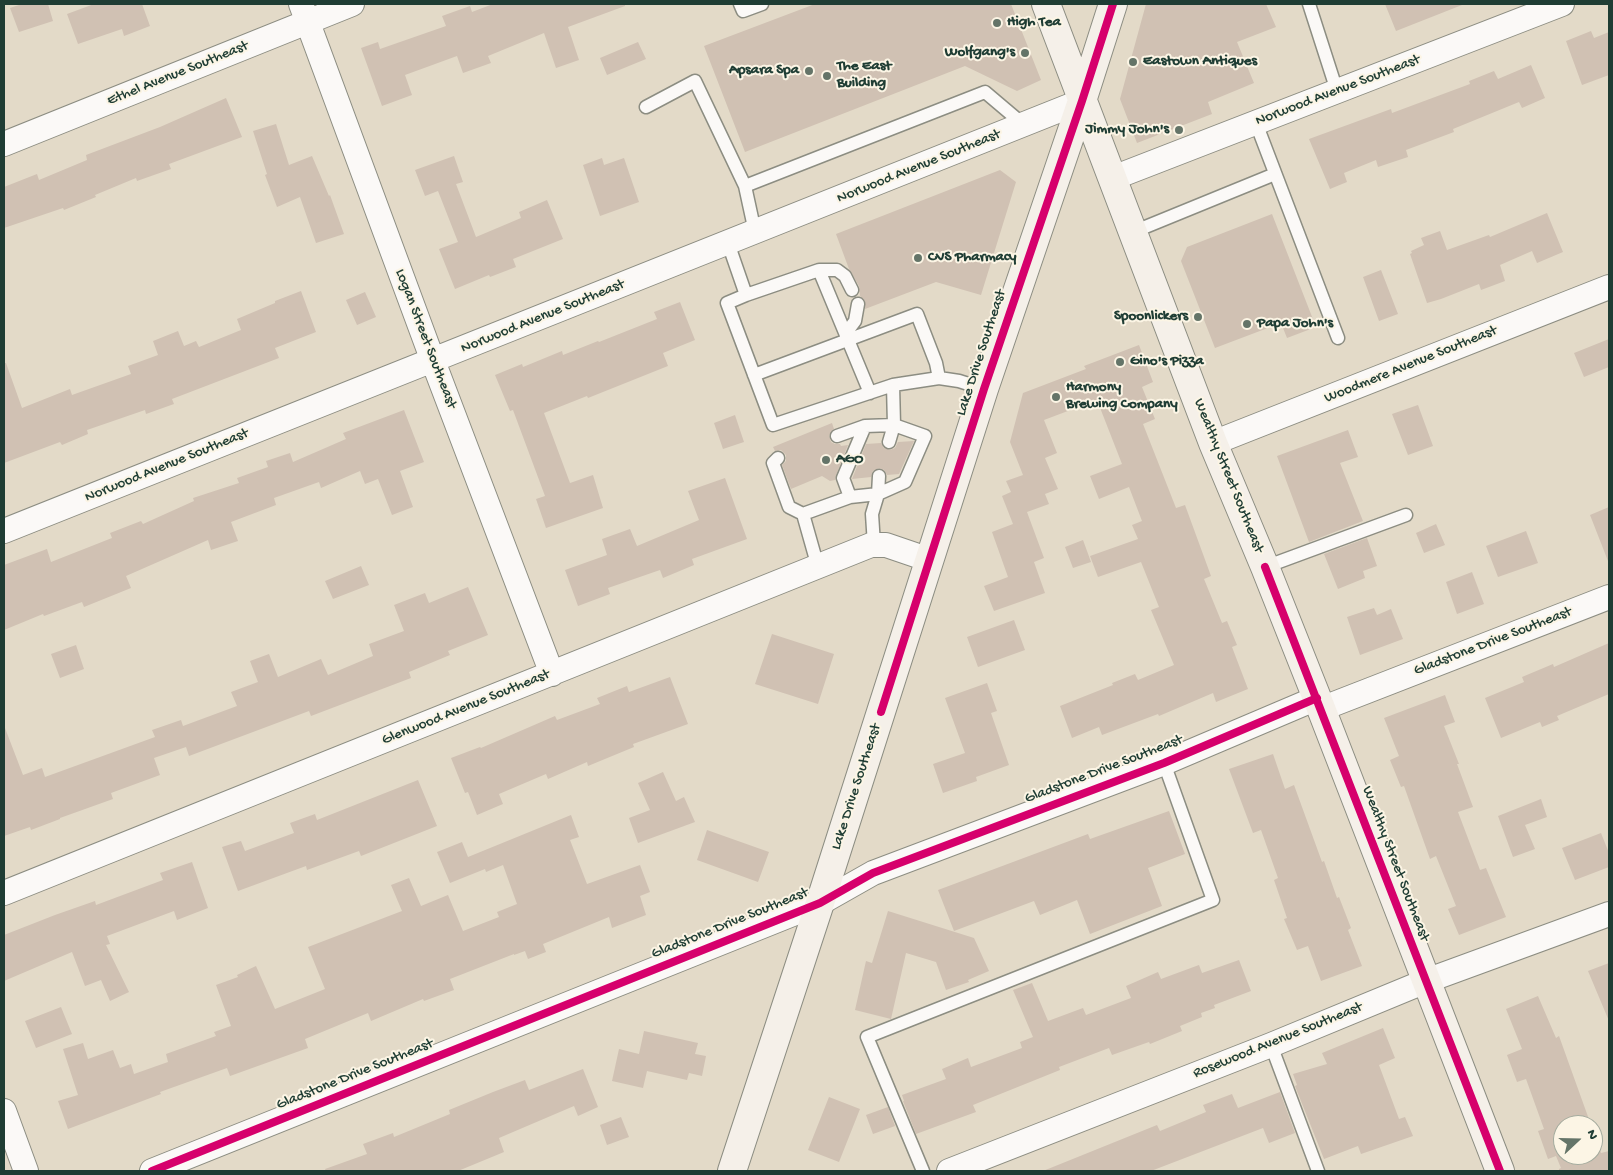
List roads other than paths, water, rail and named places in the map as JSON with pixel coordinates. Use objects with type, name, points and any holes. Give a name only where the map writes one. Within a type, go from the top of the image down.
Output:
[{"type":"main road","name":"Wealthy Street Southeast","points":[[1046,4],[1213,443],[1319,703],[1500,1171]]},
{"type":"main road","name":"Lake Drive Southeast","points":[[732,1171],[820,903],[984,389],[1082,102],[1113,4]]},
{"type":"street","name":"Ethel Avenue Southeast","points":[[4,143],[304,13],[352,4]]},
{"type":"street","name":"Norwood Avenue Southeast","points":[[1113,178],[1562,4]]},
{"type":"street","name":"Logan Street Southeast","points":[[304,13],[552,674]]},
{"type":"street","name":"Norwood Avenue Southeast","points":[[4,531],[1082,102]]},
{"type":"street","name":"Woodmere Avenue Southeast","points":[[1213,443],[1609,287]]},
{"type":"street","name":"Glenwood Avenue Southeast","points":[[4,893],[874,545]]},
{"type":"street","points":[[874,545],[886,545],[930,560]]},
{"type":"street","name":"Gladstone Drive Southeast","points":[[152,1171],[820,903],[873,873],[1319,703],[1609,597]]},
{"type":"street","name":"Rosewood Avenue Southeast","points":[[949,1171],[1271,1045],[1426,981],[1609,914]]},
{"type":"street","points":[[4,1111],[26,1171]]},
{"type":"lane","points":[[740,4],[743,11],[762,4]]},
{"type":"lane","points":[[1309,4],[1338,91]]},
{"type":"lane","points":[[646,106],[695,81],[746,186],[755,232]]},
{"type":"lane","points":[[746,186],[985,92],[1024,125]]},
{"type":"lane","points":[[1256,123],[1338,338]]},
{"type":"lane","points":[[1133,232],[1275,174]]},
{"type":"lane","points":[[728,243],[746,295]]},
{"type":"lane","points":[[852,290],[845,276],[837,270],[819,270],[727,302],[773,425],[893,385],[940,378],[959,381],[984,389]]},
{"type":"lane","points":[[819,270],[870,393]]},
{"type":"lane","points":[[847,337],[856,321],[858,304]]},
{"type":"lane","points":[[754,375],[847,337],[917,314],[940,378]]},
{"type":"lane","points":[[890,442],[894,425],[893,385]]},
{"type":"lane","points":[[803,514],[850,497],[878,494],[905,482],[925,436],[894,425],[865,426],[837,436]]},
{"type":"lane","points":[[850,497],[843,478],[865,426]]},
{"type":"lane","points":[[778,458],[773,463],[789,506],[803,514],[818,567]]},
{"type":"lane","points":[[874,545],[872,514],[878,494],[880,476]]},
{"type":"lane","points":[[1265,567],[1406,515]]},
{"type":"lane","points":[[923,1171],[867,1037],[1213,900],[1164,763]]},
{"type":"lane","points":[[1271,1045],[1318,1171]]},
{"type":"place","name":"High Tea","points":[[997,23]]},
{"type":"place","name":"Wolfgang's","points":[[1025,53]]},
{"type":"place","name":"Eastown Antiques","points":[[1133,62]]},
{"type":"place","name":"Apsara Spa","points":[[809,71]]},
{"type":"place","name":"The East Building","points":[[827,76]]},
{"type":"place","name":"Jimmy John's","points":[[1179,130]]},
{"type":"place","name":"CVS Pharmacy","points":[[918,258]]},
{"type":"place","name":"Spoonlickers","points":[[1198,317]]},
{"type":"place","name":"Papa John's","points":[[1247,324]]},
{"type":"place","name":"Gino's Pizza","points":[[1120,362]]},
{"type":"place","name":"Harmony Brewing Company","points":[[1056,397]]},
{"type":"place","name":"AGO","points":[[826,460]]}]
